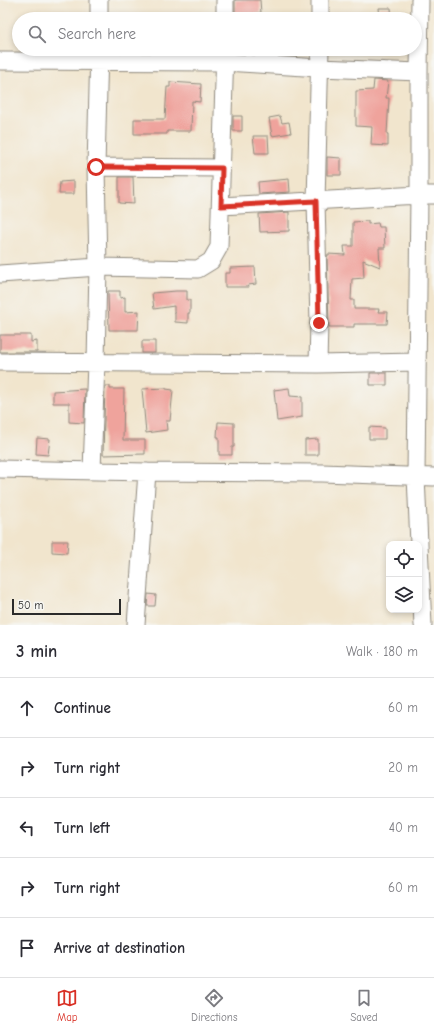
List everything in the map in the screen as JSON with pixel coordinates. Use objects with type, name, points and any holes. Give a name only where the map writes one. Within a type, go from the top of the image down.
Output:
[{"type":"street","points":[[98,0],[99,12]]},
{"type":"street","points":[[224,0],[225,12]]},
{"type":"street","points":[[320,0],[320,12]]},
{"type":"street","points":[[420,0],[420,12]]},
{"type":"street","points":[[0,61],[82,56]]},
{"type":"street","points":[[92,470],[98,267],[96,167],[99,56]]},
{"type":"street","points":[[0,274],[98,267],[198,269],[211,261],[219,247],[225,56]]},
{"type":"street","points":[[232,56],[320,68],[419,72]]},
{"type":"street","points":[[318,364],[319,323],[316,201],[320,56]]},
{"type":"street","points":[[419,56],[427,195],[417,362],[416,476],[419,541]]},
{"type":"street","points":[[96,167],[222,168]]},
{"type":"street","points":[[221,206],[427,195]]},
{"type":"street","points":[[0,362],[318,364],[417,362]]},
{"type":"street","points":[[0,469],[322,473],[434,477]]},
{"type":"street","points":[[136,625],[147,472]]},
{"type":"street","points":[[421,577],[423,625]]},
{"type":"building","points":[[235,0],[260,0],[261,12],[235,12]]},
{"type":"building","points":[[379,8],[391,8],[391,12],[379,12]]},
{"type":"building","points":[[374,80],[388,81],[386,98],[389,98],[387,134],[388,146],[371,145],[372,127],[356,126],[356,91],[373,90]]},
{"type":"building","points":[[170,82],[201,84],[200,102],[192,101],[191,131],[167,131],[167,134],[134,134],[134,119],[165,119],[167,87],[170,87]]},
{"type":"building","points":[[233,116],[242,116],[242,131],[233,131]]},
{"type":"building","points":[[280,116],[282,123],[289,122],[291,133],[272,136],[269,118]]},
{"type":"building","points":[[253,136],[268,136],[269,153],[255,153]]},
{"type":"building","points":[[327,157],[341,158],[341,175],[327,175]]},
{"type":"building","points":[[119,177],[133,177],[134,204],[119,203]]},
{"type":"building","points":[[289,179],[290,192],[259,194],[258,182]]},
{"type":"building","points":[[74,181],[74,194],[59,194],[60,182]]},
{"type":"building","points":[[289,212],[289,231],[260,232],[259,214]]},
{"type":"building","points":[[368,221],[368,224],[378,223],[379,227],[384,227],[385,248],[379,248],[380,267],[363,260],[364,278],[352,279],[351,300],[354,300],[354,309],[379,309],[378,312],[388,312],[387,324],[354,324],[354,327],[329,327],[327,256],[328,254],[345,255],[344,246],[353,246],[353,222]]},
{"type":"building","points":[[255,267],[256,284],[248,285],[249,287],[225,287],[225,273],[230,273],[230,268]]},
{"type":"building","points":[[108,291],[120,291],[120,298],[125,297],[125,312],[139,311],[138,330],[109,330]]},
{"type":"building","points":[[187,291],[187,300],[190,300],[188,323],[175,322],[174,306],[154,309],[152,293]]},
{"type":"building","points":[[0,335],[31,335],[31,342],[37,341],[37,352],[0,352]]},
{"type":"building","points":[[142,341],[155,341],[155,353],[142,353]]},
{"type":"building","points":[[370,373],[387,373],[387,385],[370,385]]},
{"type":"building","points":[[105,386],[110,386],[110,389],[124,389],[123,440],[145,440],[145,454],[103,455]]},
{"type":"building","points":[[166,388],[173,390],[170,421],[166,421],[167,430],[146,433],[142,389]]},
{"type":"building","points":[[289,388],[290,396],[302,397],[302,417],[277,421],[274,390]]},
{"type":"building","points":[[85,389],[84,423],[69,422],[69,403],[53,403],[53,391]]},
{"type":"building","points":[[218,422],[234,423],[234,447],[232,447],[232,455],[219,455],[219,437],[217,437]]},
{"type":"building","points":[[369,427],[385,428],[385,439],[369,439]]},
{"type":"building","points":[[37,438],[50,439],[48,455],[36,454]]},
{"type":"building","points":[[318,439],[318,455],[305,455],[305,440]]},
{"type":"building","points":[[52,541],[68,541],[67,553],[52,552]]},
{"type":"building","points":[[148,594],[156,595],[155,606],[147,606]]},
{"type":"route","points":[[96,167],[222,168],[221,206],[316,201],[319,323]]}]
